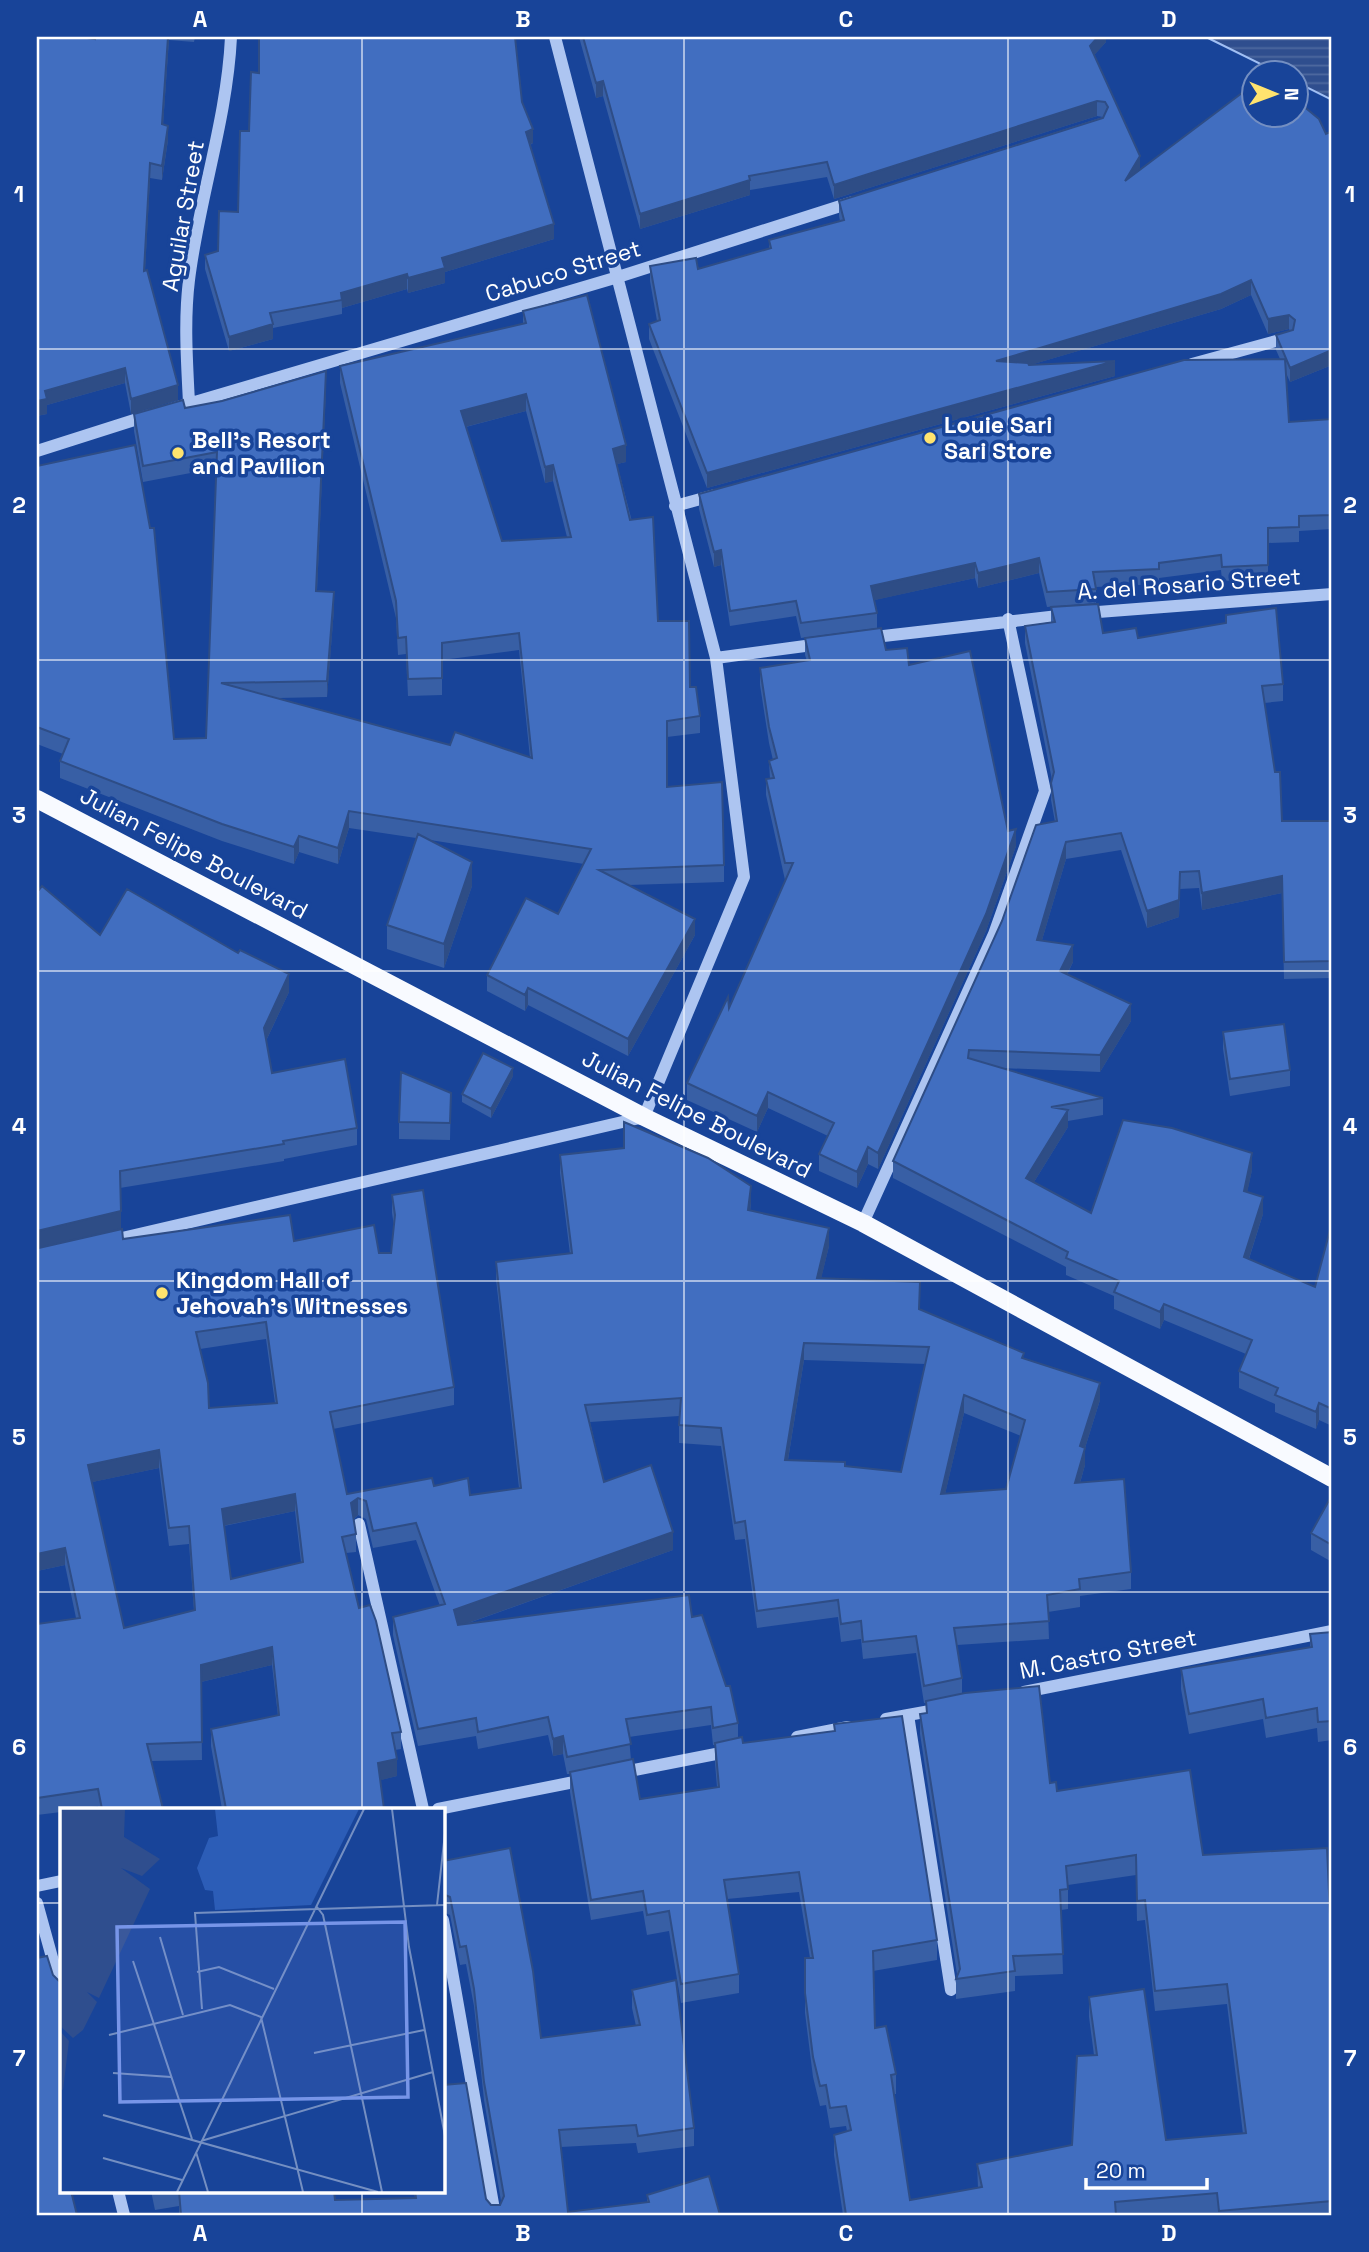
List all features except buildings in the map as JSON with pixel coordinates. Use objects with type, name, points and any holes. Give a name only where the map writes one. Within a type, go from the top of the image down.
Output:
[{"type":"main road","name":"Julian Felipe Boulevard","points":[[37,799],[645,1116],[863,1223],[1332,1478]]},
{"type":"street","name":"Aguilar Street","points":[[189,403],[186,338],[189,279],[222,119],[232,37]]},
{"type":"street","points":[[91,1245],[645,1116],[744,877],[716,658],[555,37]]},
{"type":"street","name":"Cabuco Street","points":[[37,451],[189,403],[618,277],[865,199]]},
{"type":"street","points":[[1181,367],[1287,338]]},
{"type":"street","points":[[675,506],[728,492]]},
{"type":"street","name":"A. del Rosario Street","points":[[716,658],[1009,619],[1332,594]]},
{"type":"street","points":[[863,1223],[994,934],[1045,791],[1009,619]]},
{"type":"street","points":[[359,1524],[423,1808]]},
{"type":"street","name":"M. Castro Street","points":[[1004,1696],[1332,1631]]},
{"type":"street","points":[[787,1739],[949,1707]]},
{"type":"street","points":[[908,1715],[951,1990]]},
{"type":"street","points":[[443,1808],[747,1747]]},
{"type":"street","points":[[37,1886],[60,1881]]},
{"type":"street","points":[[37,1903],[60,1986]]},
{"type":"street","points":[[444,1926],[495,2215]]},
{"type":"street","points":[[118,2192],[124,2215]]},
{"type":"water","points":[[1206,37],[1332,37],[1332,100],[1310,89],[1310,60],[1253,60]]},
{"type":"place","name":"Louie Sari Sari Store","points":[[930,438]]},
{"type":"place","name":"Bell's Resort and Pavilion","points":[[178,453]]},
{"type":"place","name":"Kingdom Hall of Jehovah's Witnesses","points":[[162,1293]]}]
